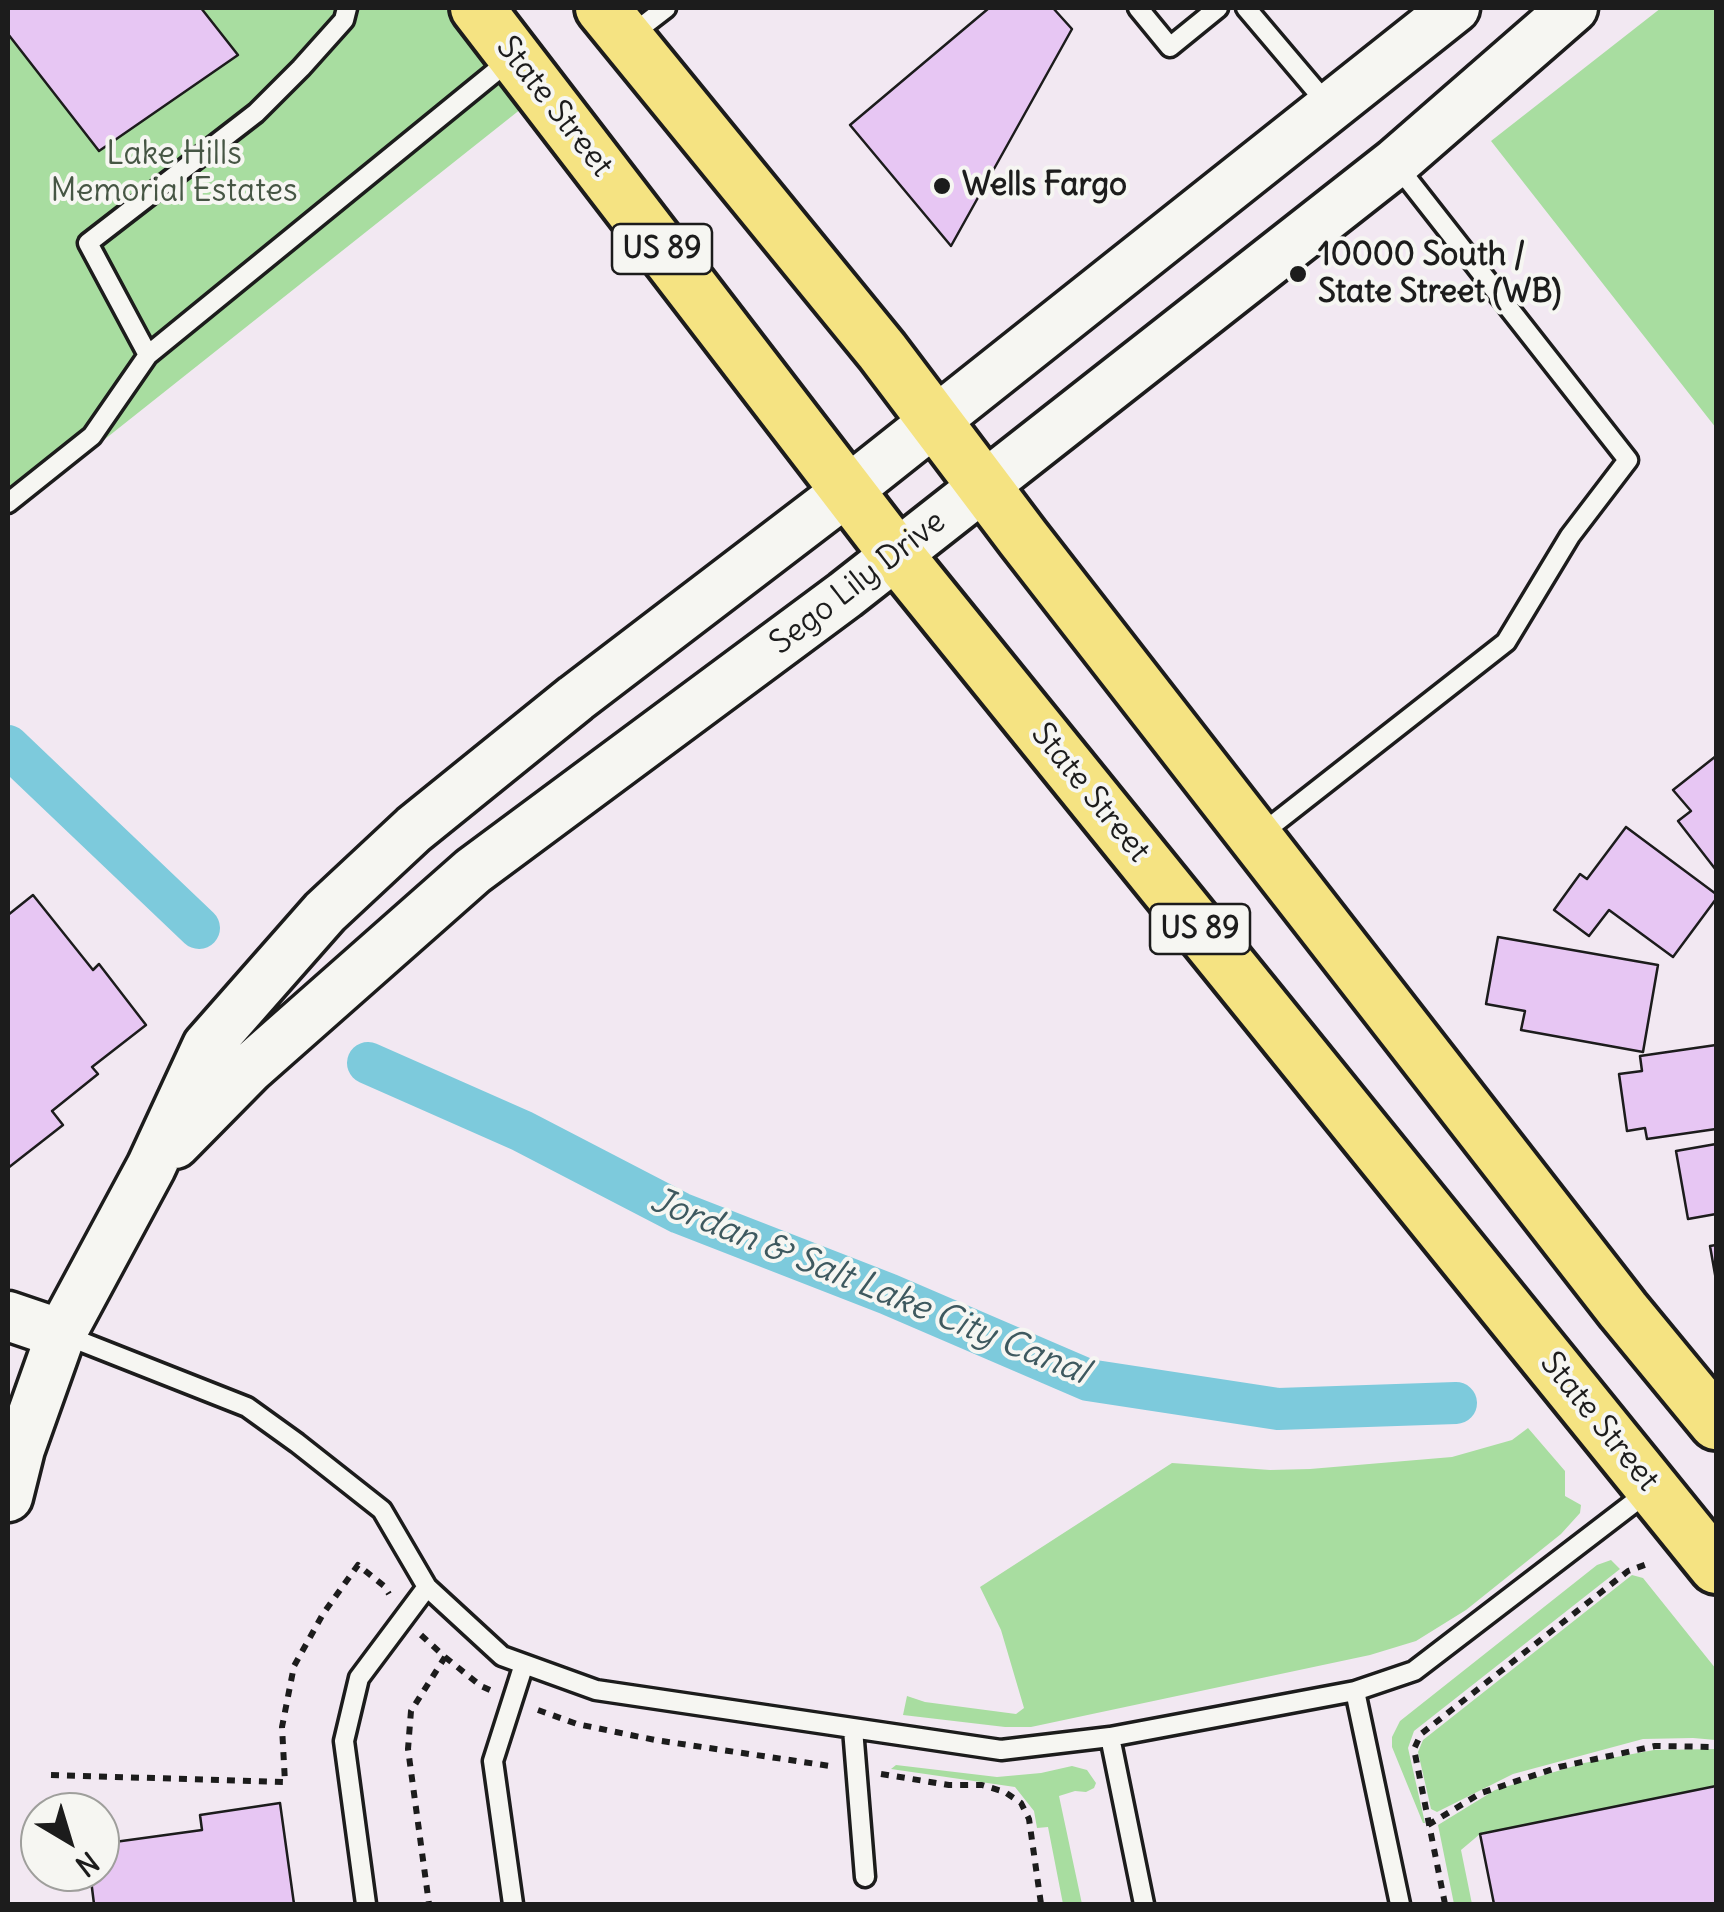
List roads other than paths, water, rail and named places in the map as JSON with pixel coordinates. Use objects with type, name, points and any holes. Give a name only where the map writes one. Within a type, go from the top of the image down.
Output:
[{"type":"main road","name":"State Street","points":[[477,8],[896,554],[1716,1566]]},
{"type":"main road","name":"Sego Lily Drive","points":[[8,1496],[20,1449],[61,1334],[151,1167],[208,1046],[324,912],[414,829],[576,698],[935,422],[1456,8]]},
{"type":"main road","name":"Sego Lily Drive","points":[[151,1167],[250,1068],[473,872],[828,608],[984,486],[1395,162],[1573,8]]},
{"type":"main road","name":"US 89","points":[[631,18],[935,422],[1256,838],[1623,1310],[1716,1422]]},
{"type":"main road","points":[[8,1316],[61,1334]]},
{"type":"lane","points":[[148,355],[88,243],[256,113],[344,20],[346,8]]},
{"type":"lane","points":[[1138,8],[1170,47],[1218,8]]},
{"type":"lane","points":[[1246,8],[1329,107]]},
{"type":"lane","points":[[8,502],[92,436],[148,355],[515,56]]},
{"type":"lane","points":[[1256,838],[1506,642],[1570,536],[1628,460],[1395,162]]},
{"type":"lane","points":[[61,1334],[247,1408],[297,1442],[382,1510],[427,1587],[502,1656],[596,1690],[1001,1750],[1110,1737],[1355,1691],[1414,1671],[1653,1488]]},
{"type":"lane","points":[[366,1904],[344,1742],[360,1678],[427,1587]]},
{"type":"lane","points":[[513,1904],[493,1761],[524,1664]]},
{"type":"lane","points":[[1355,1691],[1400,1904]]},
{"type":"lane","points":[[853,1728],[866,1878]]},
{"type":"lane","points":[[1110,1737],[1144,1904]]},
{"type":"waterway","name":"Jordan & Salt Lake City Canal","points":[[8,746],[199,928]]},
{"type":"waterway","name":"Jordan & Salt Lake City Canal","points":[[368,1063],[522,1131],[680,1213],[888,1294],[1088,1380],[1278,1409],[1456,1403]]},
{"type":"place","name":"Wells Fargo","points":[[942,186]]},
{"type":"place","name":"10000 South / State Street (WB)","points":[[1298,274]]},
{"type":"park label","name":"Lake Hills Memorial Estates","points":[[174,174]]}]
